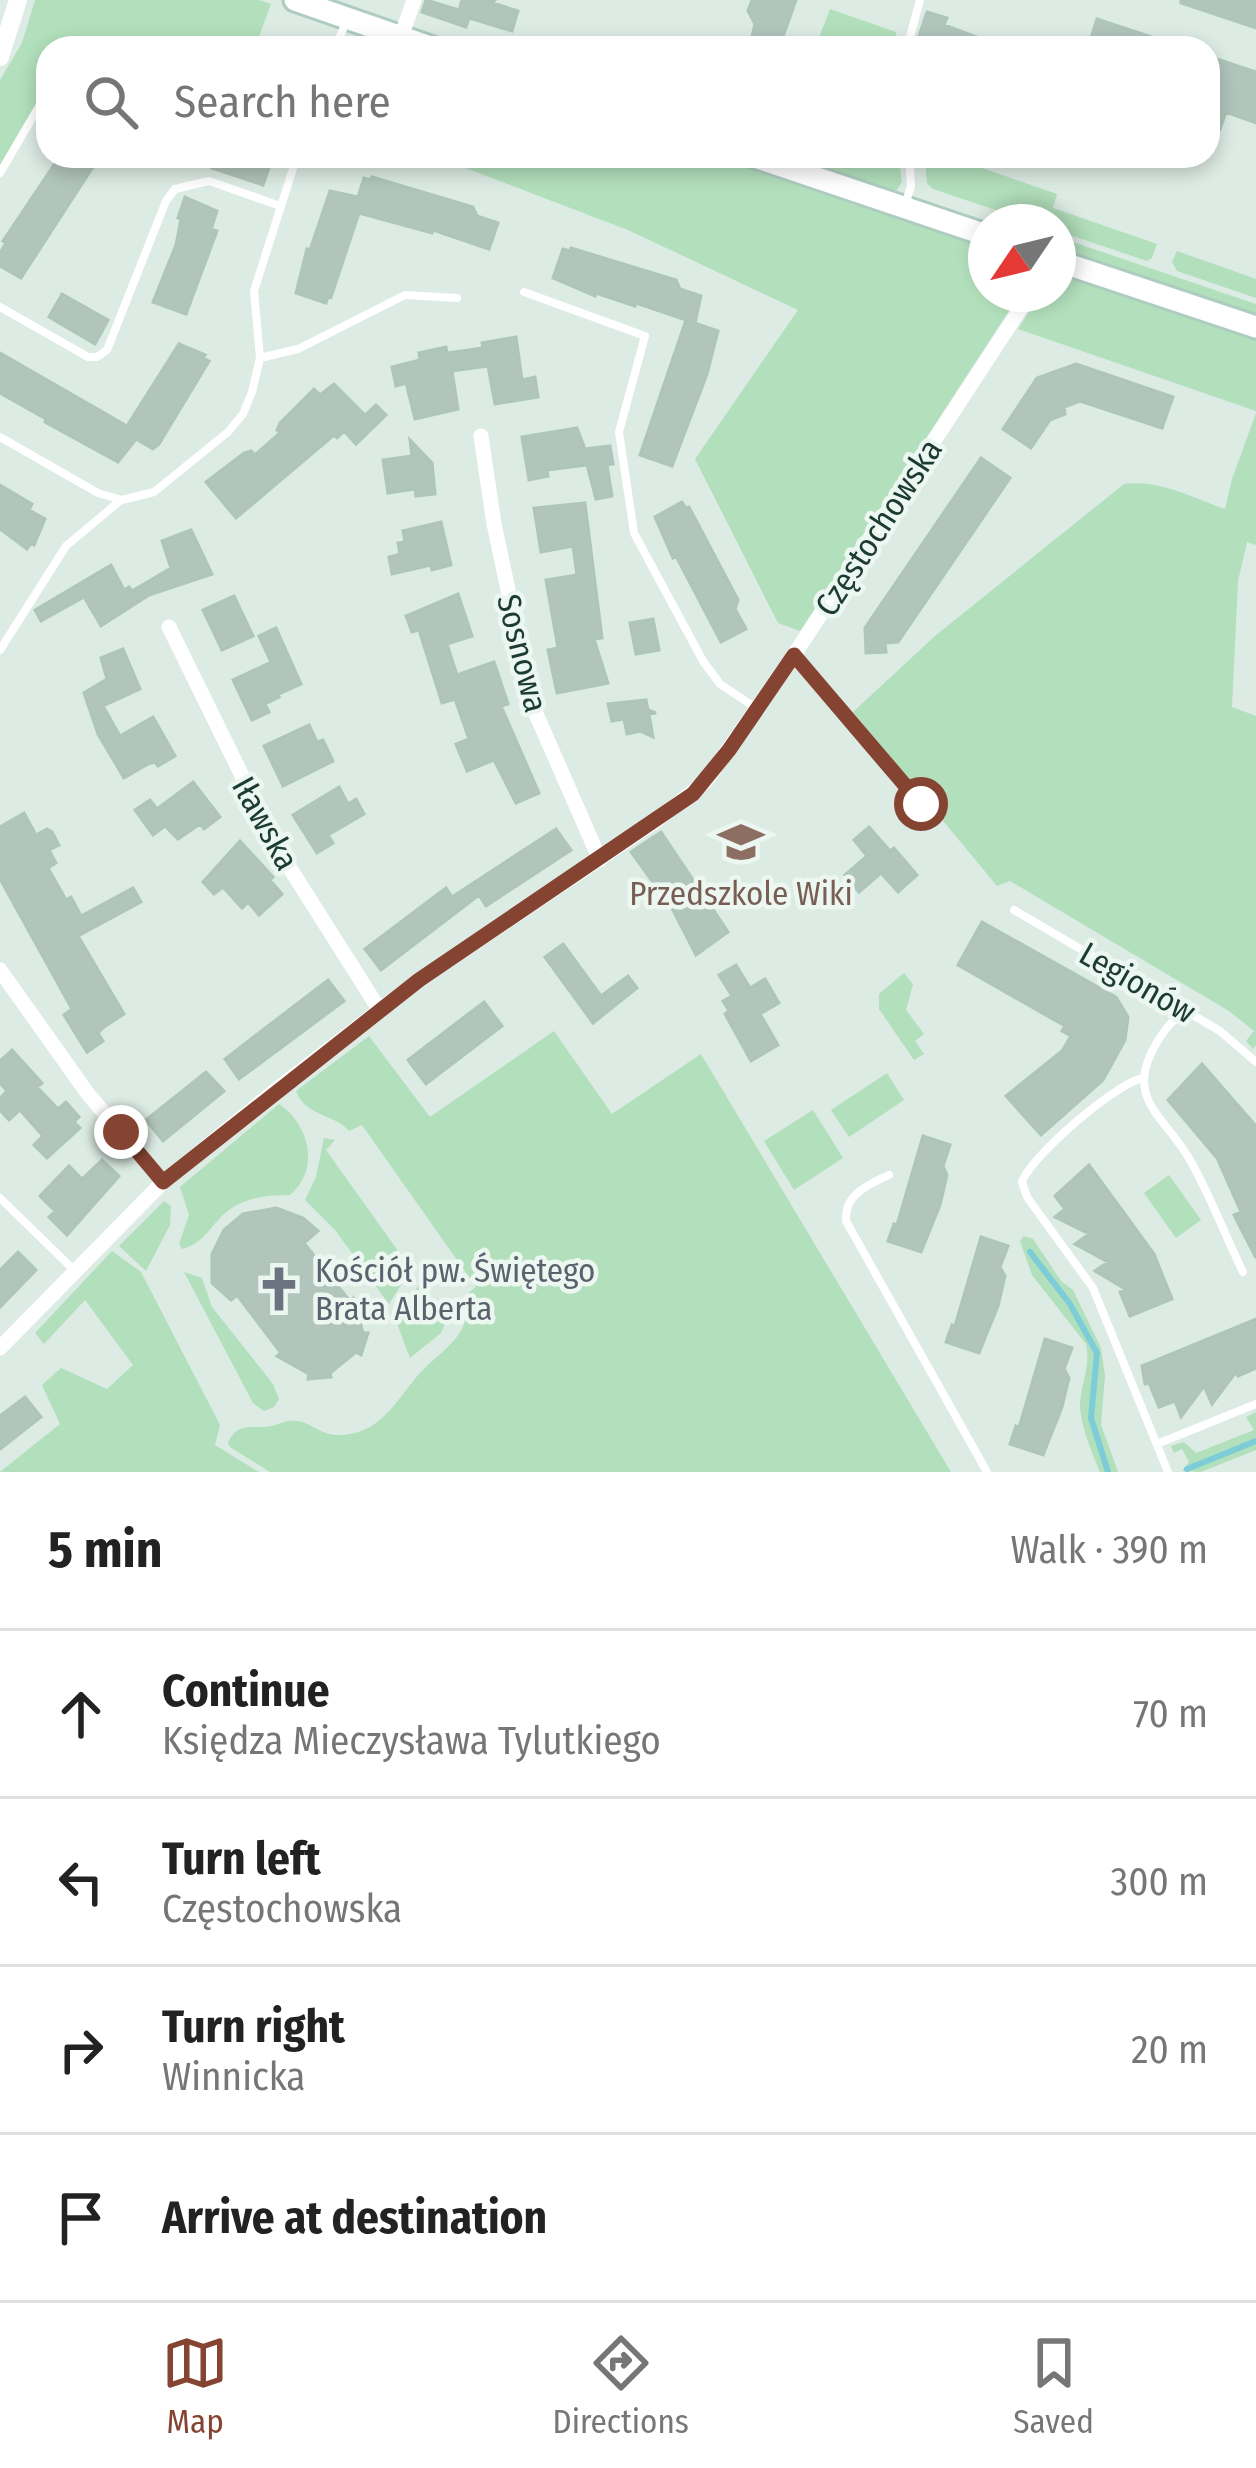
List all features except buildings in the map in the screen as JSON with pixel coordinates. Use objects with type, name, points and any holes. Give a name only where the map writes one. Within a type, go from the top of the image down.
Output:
[{"type":"main road","points":[[295,0],[398,36]]},
{"type":"main road","points":[[787,168],[968,230]]},
{"type":"main road","points":[[1076,266],[1256,327]]},
{"type":"street","points":[[0,57],[18,0]]},
{"type":"street","points":[[401,36],[413,0]]},
{"type":"street","name":"Częstochowska","points":[[0,1348],[163,1182],[379,1009],[693,794],[758,709],[1018,312]]},
{"type":"street","name":"Sosnowa","points":[[481,436],[494,524],[533,707],[600,860]]},
{"type":"street","name":"Iławska","points":[[170,628],[268,831],[379,1009]]},
{"type":"street","points":[[0,970],[88,1094],[163,1182]]},
{"type":"lane","points":[[910,36],[920,0]]},
{"type":"lane","points":[[340,36],[347,19]]},
{"type":"lane","points":[[0,173],[36,112]]},
{"type":"lane","points":[[0,650],[66,546],[122,500],[154,492],[236,424],[252,392],[260,358],[254,291],[293,168]]},
{"type":"lane","points":[[904,208],[910,168]]},
{"type":"lane","points":[[0,308],[83,354],[97,357],[111,341],[166,200],[175,189],[209,181],[280,206]]},
{"type":"lane","points":[[524,292],[645,336],[619,432],[634,533],[703,661],[720,684],[758,709]]},
{"type":"lane","points":[[260,358],[298,350],[405,295],[457,298]]},
{"type":"lane","points":[[0,437],[98,493],[122,500]]},
{"type":"lane","points":[[794,655],[921,804]]},
{"type":"lane","name":"Legionów","points":[[1014,910],[1188,1011],[1235,1041],[1256,1062]]},
{"type":"lane","points":[[1188,1011],[1168,1024],[1145,1063],[1147,1098],[1189,1157],[1243,1272]]},
{"type":"lane","points":[[1143,1078],[1124,1084],[1038,1158],[1022,1182],[1027,1197],[1093,1288],[1168,1472]]},
{"type":"lane","points":[[889,1174],[851,1198],[846,1221],[987,1472]]},
{"type":"lane","points":[[0,1198],[75,1271]]},
{"type":"lane","points":[[1157,1444],[1256,1405]]},
{"type":"green space","points":[[35,0],[259,0],[271,4],[259,36],[36,36],[36,114],[0,173],[0,80],[22,43]]},
{"type":"green space","points":[[830,9],[896,32],[896,36],[820,36]]},
{"type":"green space","points":[[465,168],[755,168],[968,240],[968,312],[1008,312],[800,631],[778,623],[695,459],[798,310],[628,230]]},
{"type":"green space","points":[[819,168],[900,168],[902,181],[897,190],[889,192]]},
{"type":"green space","points":[[926,168],[982,168],[1057,194],[1054,204],[978,204],[927,183]]},
{"type":"green space","points":[[1076,216],[1157,244],[1147,261],[1076,237]]},
{"type":"green space","points":[[1076,243],[1256,304],[1256,316],[1076,255]]},
{"type":"green space","points":[[1177,251],[1256,279],[1256,298],[1177,271],[1172,262]]},
{"type":"green space","points":[[1076,279],[1256,338],[1256,411],[1018,329],[1029,312],[1076,312]]},
{"type":"green space","points":[[1256,413],[1256,545],[1247,542],[1238,581],[1232,707],[1256,716],[1256,1045],[1253,1049],[1246,1041],[1254,1031],[1229,1011],[1010,881],[997,886],[853,712],[935,636],[1124,484],[1163,487],[1225,509]]},
{"type":"green space","points":[[904,973],[913,984],[906,1010],[924,1034],[915,1041],[924,1054],[914,1060],[879,1009],[879,994]]},
{"type":"green space","points":[[554,1031],[612,1114],[701,1054],[951,1472],[270,1472],[230,1447],[232,1436],[242,1428],[288,1421],[332,1435],[368,1428],[459,1334],[467,1294],[476,1287],[362,1125],[349,1131],[306,1106],[296,1091],[369,1036],[430,1117]]},
{"type":"green space","points":[[887,1073],[904,1100],[849,1137],[831,1110]]},
{"type":"green space","points":[[279,1104],[304,1135],[308,1160],[300,1184],[290,1195],[261,1197],[234,1206],[199,1241],[182,1249],[179,1244],[189,1215],[180,1187]]},
{"type":"green space","points":[[813,1110],[843,1158],[794,1190],[764,1141]]},
{"type":"green space","points":[[324,1138],[335,1140],[326,1150],[411,1269],[389,1304],[335,1230],[305,1200],[316,1177]]},
{"type":"green space","points":[[1169,1175],[1201,1220],[1176,1238],[1144,1193]]},
{"type":"green space","points":[[164,1201],[171,1206],[170,1225],[146,1271],[119,1246]]},
{"type":"green space","points":[[1024,1236],[1033,1239],[1061,1281],[1073,1290],[1101,1348],[1105,1376],[1101,1425],[1118,1472],[1100,1472],[1084,1429],[1080,1404],[1086,1344],[1032,1275],[1020,1241]]},
{"type":"green space","points":[[112,1251],[141,1272],[220,1425],[215,1445],[259,1472],[0,1472],[60,1424],[42,1385],[61,1368],[107,1389],[133,1365],[85,1300],[44,1344],[35,1333]]},
{"type":"green space","points":[[184,1272],[202,1278],[212,1307],[273,1384],[279,1399],[274,1407],[264,1411],[253,1403]]},
{"type":"green space","points":[[419,1285],[441,1312],[452,1308],[441,1333],[410,1358],[396,1321]]},
{"type":"green space","points":[[1256,1412],[1256,1450],[1201,1472],[1182,1471],[1189,1462],[1182,1449],[1174,1453],[1171,1446],[1184,1442],[1196,1453],[1254,1430],[1246,1417]]},
{"type":"waterway","points":[[1030,1252],[1070,1304],[1097,1353],[1091,1418],[1108,1472]]},
{"type":"waterway","points":[[1187,1469],[1256,1441]]},
{"type":"place","name":"Przedszkole Wiki","points":[[741,842]]},
{"type":"place","name":"Kościół pw. Świętego Brata Alberta","points":[[279,1289]]},
{"type":"route","points":[[121,1132],[163,1182],[379,1009],[693,794],[794,655],[921,804]]}]
